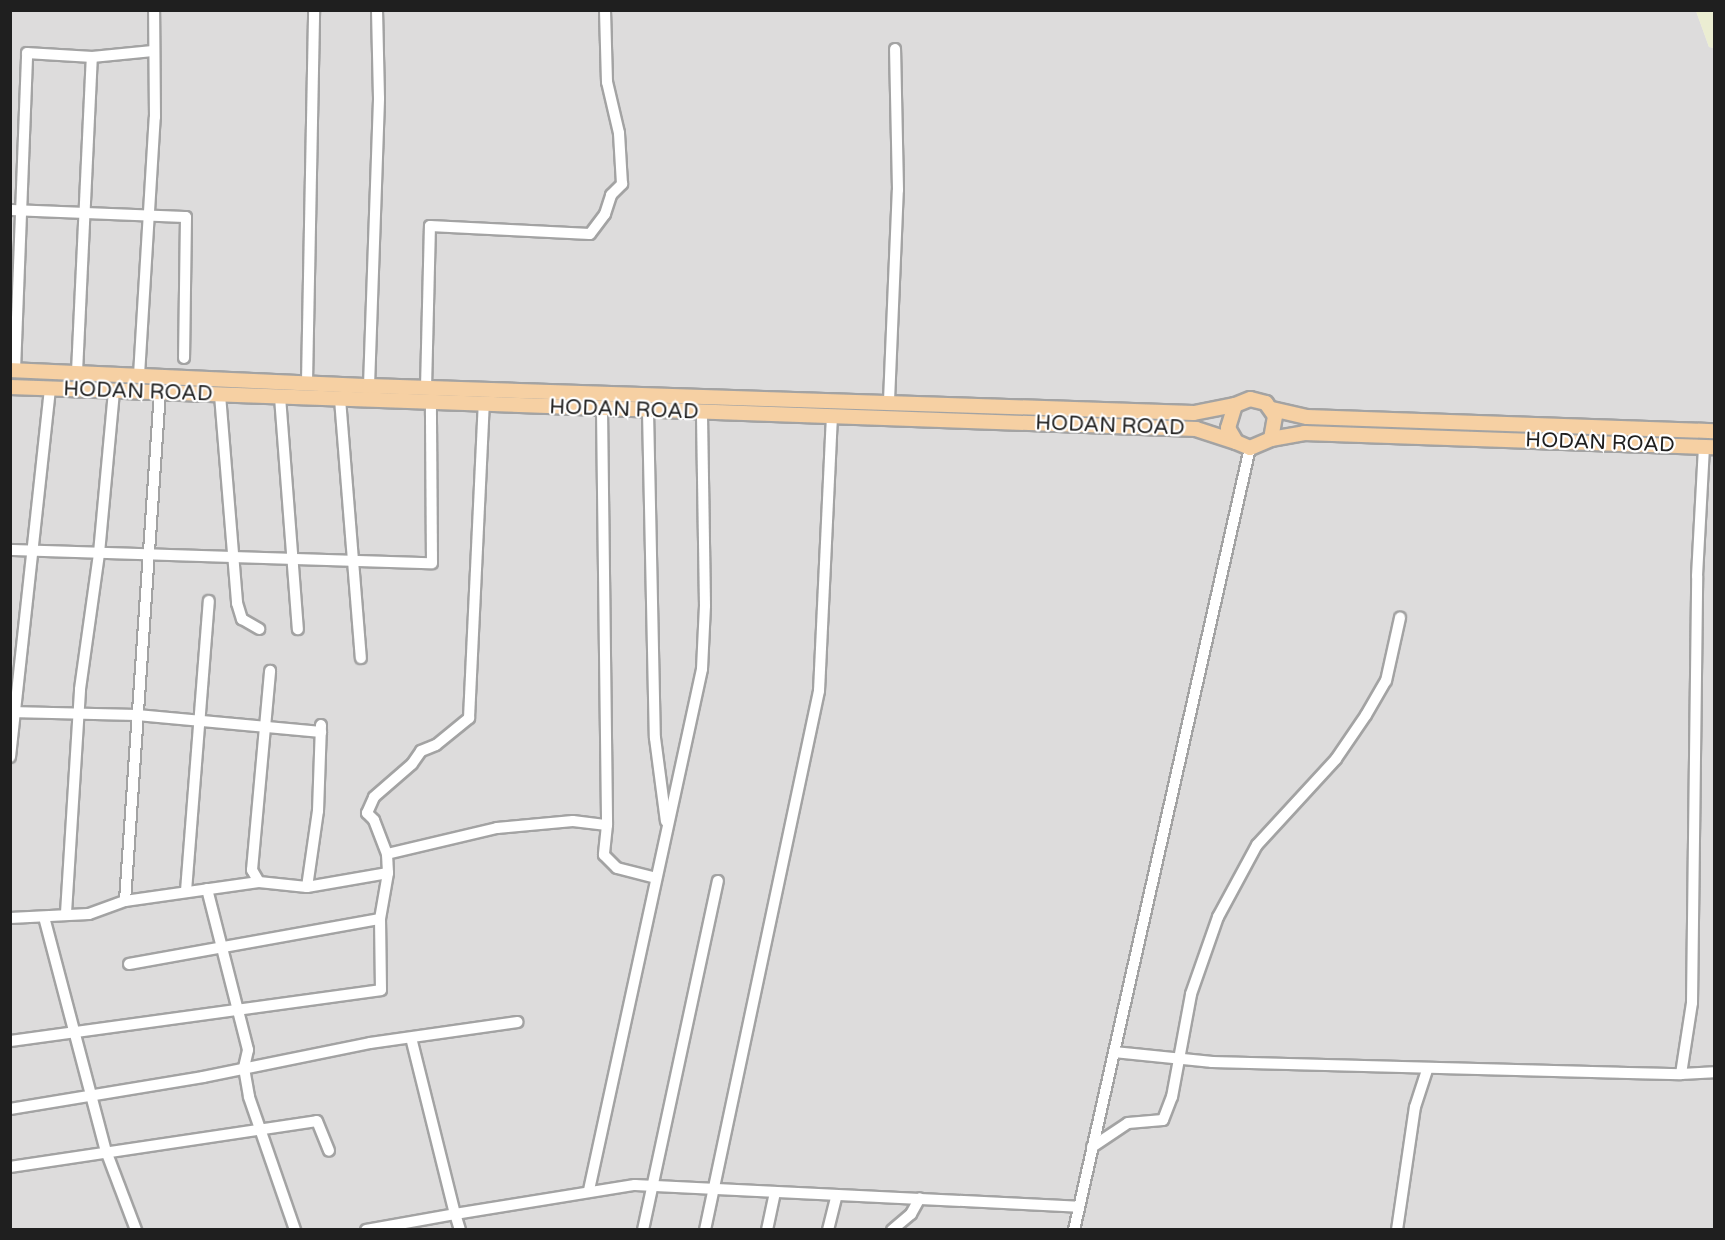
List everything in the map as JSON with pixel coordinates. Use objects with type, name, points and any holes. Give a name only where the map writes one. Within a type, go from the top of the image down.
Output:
[{"type":"main road","name":"HODAN ROAD","points":[[13,370],[369,386],[889,401],[1194,413],[1258,400],[1272,409],[1307,417],[1714,431]]},
{"type":"main road","name":"HODAN ROAD","points":[[10,387],[1197,429],[1250,448],[1271,439],[1304,433],[1709,447]]},
{"type":"main road","points":[[1235,405],[1228,420],[1236,442]]},
{"type":"main road","points":[[1271,439],[1276,424],[1272,409]]},
{"type":"street","points":[[139,375],[155,117],[154,10]]},
{"type":"street","points":[[307,382],[314,10]]},
{"type":"street","points":[[369,386],[379,98],[377,10]]},
{"type":"street","points":[[426,388],[430,226],[590,234],[605,214],[611,195],[622,184],[619,133],[607,82],[605,10]]},
{"type":"street","points":[[889,401],[898,190],[895,49]]},
{"type":"street","points":[[13,370],[23,210],[27,53],[92,57],[153,51]]},
{"type":"street","points":[[77,372],[92,57]]},
{"type":"street","points":[[10,210],[186,217],[184,358]]},
{"type":"street","points":[[10,758],[13,712],[50,388]]},
{"type":"street","points":[[66,913],[79,712],[99,553],[114,391]]},
{"type":"street","points":[[125,901],[160,392]]},
{"type":"street","points":[[220,395],[232,557],[242,619],[259,629]]},
{"type":"street","points":[[280,397],[298,629]]},
{"type":"street","points":[[340,399],[351,561],[361,658]]},
{"type":"street","points":[[10,550],[432,563],[431,403]]},
{"type":"street","points":[[10,1041],[236,1008],[381,990],[380,919],[388,873],[387,854],[367,813],[374,796],[412,764],[421,751],[464,725],[472,708],[484,405]]},
{"type":"street","points":[[602,409],[607,825],[604,855],[617,868],[656,879]]},
{"type":"street","points":[[648,411],[655,738],[667,828]]},
{"type":"street","points":[[589,1190],[702,669],[705,606],[702,413]]},
{"type":"street","points":[[705,1230],[819,691],[832,417]]},
{"type":"street","points":[[1681,1074],[1692,1003],[1697,576],[1709,447]]},
{"type":"street","points":[[1074,1230],[1250,448]]},
{"type":"street","points":[[186,891],[209,601]]},
{"type":"street","points":[[1092,1147],[1128,1123],[1163,1120],[1172,1097],[1177,1059],[1191,994],[1218,917],[1257,845],[1336,759],[1366,716],[1386,681],[1400,618]]},
{"type":"street","points":[[259,882],[252,870],[270,671]]},
{"type":"street","points":[[13,712],[137,715],[266,728],[321,728],[318,811],[307,887]]},
{"type":"street","points":[[387,854],[497,828],[573,821],[607,825]]},
{"type":"street","points":[[10,918],[44,917],[66,913],[89,914],[125,901],[259,882],[307,887],[388,873]]},
{"type":"street","points":[[643,1230],[718,881]]},
{"type":"street","points":[[207,889],[219,947],[248,1054],[244,1068],[258,1130],[295,1230]]},
{"type":"street","points":[[44,917],[106,1151],[136,1230]]},
{"type":"street","points":[[129,964],[380,919]]},
{"type":"street","points":[[10,1109],[411,1038],[518,1022]]},
{"type":"street","points":[[411,1038],[460,1230]]},
{"type":"street","points":[[1114,1052],[1177,1059],[1427,1069],[1681,1074],[1714,1072]]},
{"type":"street","points":[[1396,1230],[1415,1107],[1427,1069]]},
{"type":"street","points":[[10,1167],[317,1121],[329,1151]]},
{"type":"street","points":[[366,1230],[589,1190],[653,1186],[1078,1207]]},
{"type":"street","points":[[767,1230],[775,1193]]},
{"type":"street","points":[[828,1230],[837,1195]]},
{"type":"street","points":[[892,1230],[911,1214],[920,1198]]},
{"type":"shaded area","points":[[10,11],[1696,11],[1709,47],[1714,48],[1714,1229],[11,1229]]},
{"type":"green space","points":[[1696,11],[1714,11],[1714,48],[1709,47]]}]
